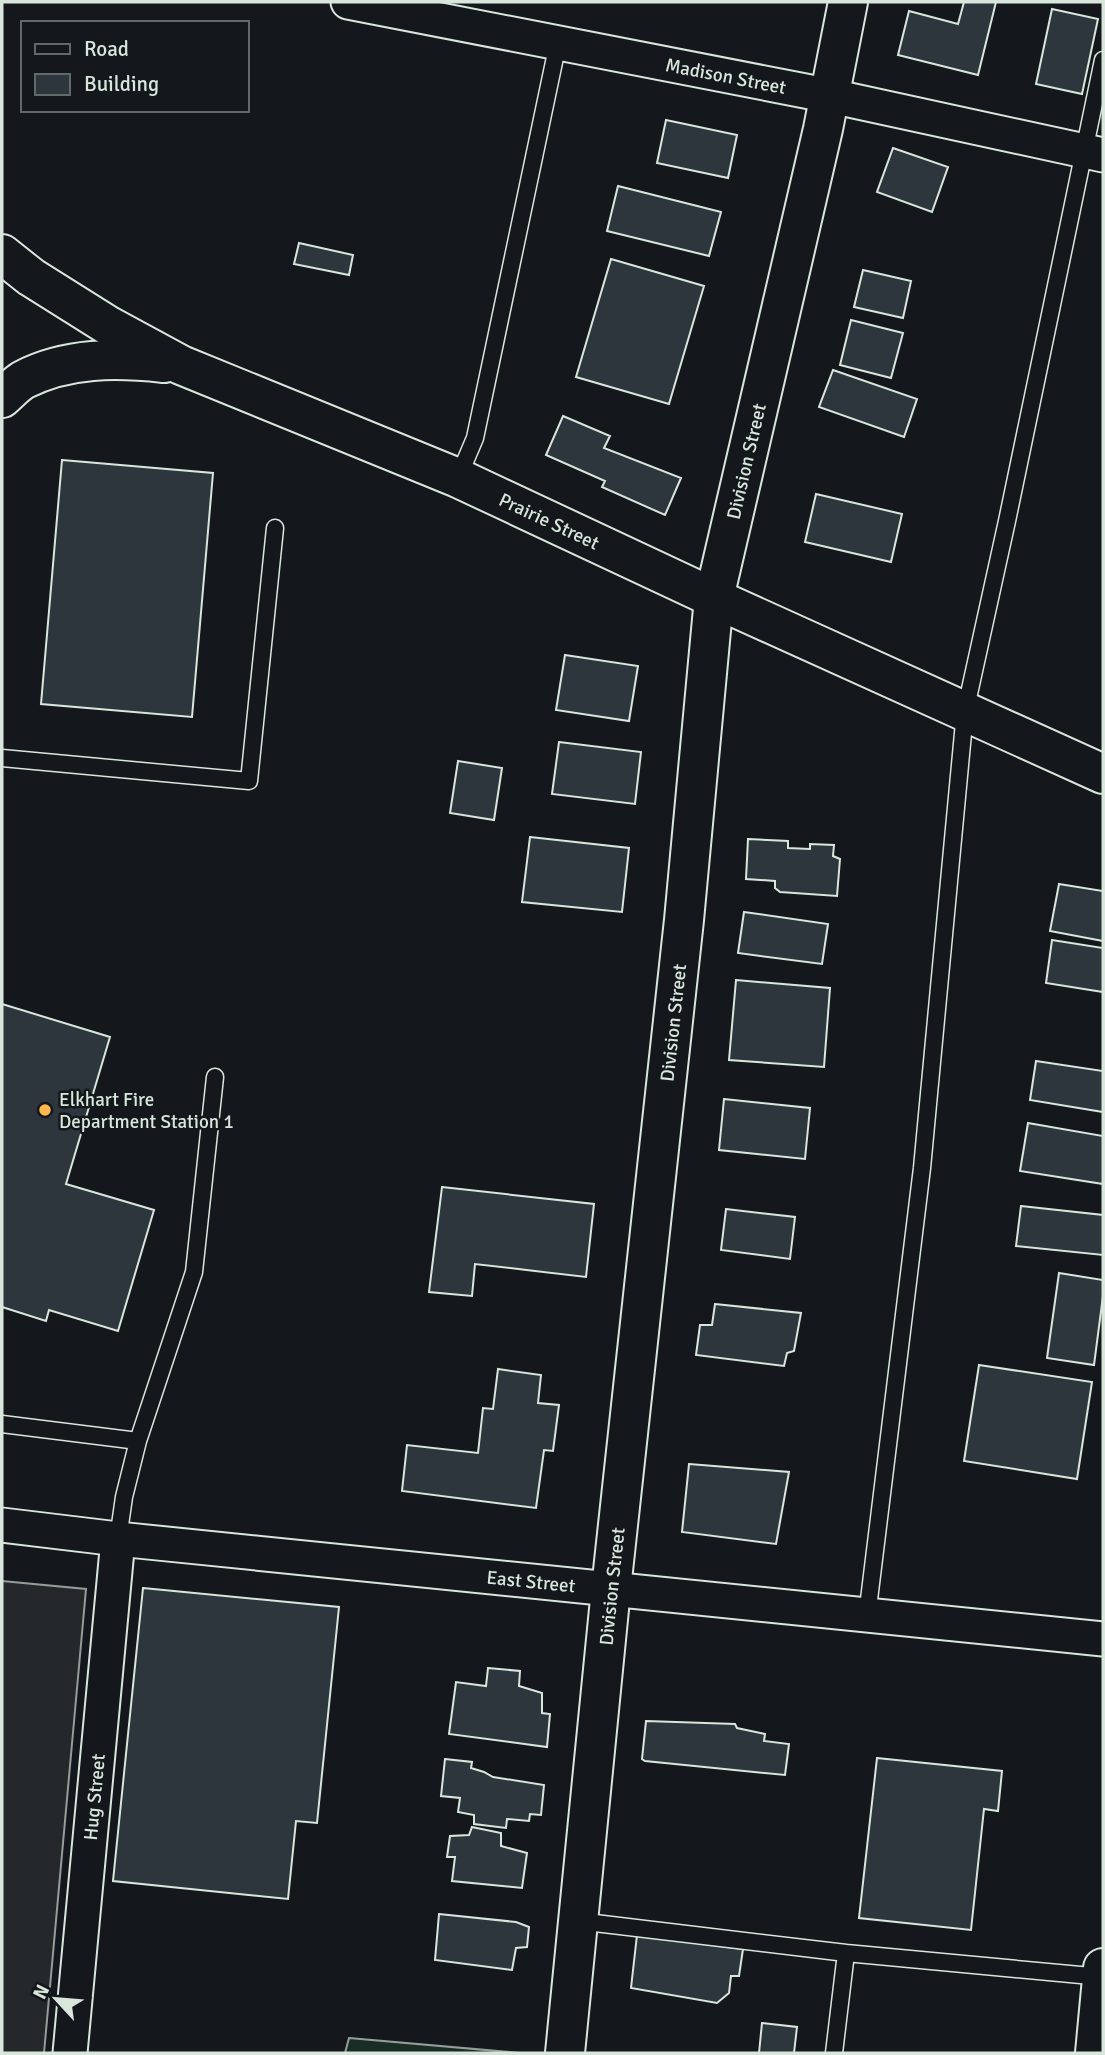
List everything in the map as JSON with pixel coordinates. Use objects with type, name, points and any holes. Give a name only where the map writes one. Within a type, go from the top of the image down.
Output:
[{"type":"street","name":"Madison Street","points":[[348,2],[831,96],[1094,153]]},
{"type":"street","name":"Division Street","points":[[565,2053],[611,1589],[684,920],[714,598],[831,96],[848,2]]},
{"type":"street","name":"Prairie Street","points":[[2,254],[31,277],[98,319],[181,365],[458,478],[714,598],[1103,774]]},
{"type":"street","points":[[2,398],[22,381],[67,364],[122,359],[181,365]]},
{"type":"street","name":"East Street","points":[[2,1525],[1103,1639]]},
{"type":"street","name":"Hug Street","points":[[70,2053],[118,1539]]},
{"type":"street","points":[[1095,2053],[1103,1973]]},
{"type":"lane","points":[[458,478],[475,438],[558,43]]},
{"type":"lane","points":[[867,1616],[922,1168],[965,712],[1077,181],[1094,153],[1103,60]]},
{"type":"lane","points":[[2,758],[249,780],[275,528]]},
{"type":"lane","points":[[118,1539],[124,1497],[138,1441],[194,1272],[215,1076]]},
{"type":"lane","points":[[2,1424],[138,1441]]},
{"type":"lane","points":[[578,1921],[846,1953],[1103,1973]]},
{"type":"lane","points":[[834,2053],[846,1953]]},
{"type":"green space","points":[[349,2038],[520,2053],[345,2053]]},
{"type":"shaded area","points":[[2,1581],[86,1589],[44,2053],[2,2053]]},
{"type":"building","points":[[964,2],[996,2],[978,75],[898,55],[909,11],[958,24]]},
{"type":"building","points":[[1052,9],[1098,19],[1082,94],[1036,84]]},
{"type":"building","points":[[666,120],[737,135],[728,178],[657,163]]},
{"type":"building","points":[[893,148],[948,167],[932,212],[877,192]]},
{"type":"building","points":[[618,186],[721,212],[709,256],[607,231]]},
{"type":"building","points":[[299,243],[353,255],[349,275],[294,264]]},
{"type":"building","points":[[611,259],[704,286],[669,404],[576,377]]},
{"type":"building","points":[[863,270],[911,281],[903,318],[854,307]]},
{"type":"building","points":[[851,320],[903,333],[891,378],[840,365]]},
{"type":"building","points":[[833,370],[917,399],[904,437],[819,407]]},
{"type":"building","points":[[563,416],[610,436],[604,448],[681,478],[665,515],[602,487],[605,481],[546,455]]},
{"type":"building","points":[[62,460],[213,473],[192,717],[41,704]]},
{"type":"building","points":[[816,494],[902,514],[891,562],[805,542]]},
{"type":"building","points":[[565,655],[638,666],[629,721],[556,710]]},
{"type":"building","points":[[559,742],[641,752],[635,804],[552,794]]},
{"type":"building","points":[[458,761],[502,768],[494,820],[450,813]]},
{"type":"building","points":[[530,837],[629,848],[622,912],[522,902]]},
{"type":"building","points":[[748,839],[788,841],[788,848],[810,849],[810,844],[834,845],[833,856],[840,859],[837,896],[780,892],[775,888],[775,881],[746,879]]},
{"type":"building","points":[[1059,884],[1103,891],[1103,941],[1050,931]]},
{"type":"building","points":[[744,912],[828,924],[822,964],[738,953]]},
{"type":"building","points":[[1052,940],[1103,948],[1103,992],[1046,983]]},
{"type":"building","points":[[736,980],[830,988],[824,1067],[729,1060]]},
{"type":"building","name":"Elkhart Fire Department Station 1","points":[[2,1004],[110,1037],[66,1184],[154,1210],[118,1331],[49,1310],[46,1321],[2,1307]]},
{"type":"building","points":[[1036,1061],[1103,1071],[1103,1112],[1030,1100]]},
{"type":"building","points":[[724,1099],[810,1108],[805,1159],[719,1150]]},
{"type":"building","points":[[1028,1123],[1103,1136],[1103,1184],[1020,1171]]},
{"type":"building","points":[[442,1187],[594,1204],[586,1277],[475,1264],[472,1296],[429,1292]]},
{"type":"building","points":[[1021,1206],[1103,1215],[1103,1255],[1016,1246]]},
{"type":"building","points":[[726,1209],[795,1217],[790,1259],[721,1250]]},
{"type":"building","points":[[1059,1273],[1103,1280],[1094,1365],[1047,1358]]},
{"type":"building","points":[[715,1304],[801,1313],[794,1351],[787,1353],[784,1366],[696,1355],[700,1325],[712,1325]]},
{"type":"building","points":[[979,1365],[1092,1382],[1077,1479],[964,1461]]},
{"type":"building","points":[[498,1369],[541,1375],[538,1403],[559,1405],[553,1451],[544,1450],[536,1508],[402,1491],[407,1445],[478,1453],[483,1408],[493,1409]]},
{"type":"building","points":[[689,1464],[789,1472],[776,1544],[682,1532]]},
{"type":"building","points":[[143,1588],[339,1607],[317,1823],[296,1821],[288,1899],[113,1881]]},
{"type":"building","points":[[488,1668],[520,1671],[519,1686],[542,1693],[542,1713],[550,1714],[547,1747],[449,1734],[456,1682],[486,1686]]},
{"type":"building","points":[[646,1721],[735,1724],[737,1728],[765,1734],[764,1741],[789,1744],[785,1775],[645,1761],[642,1759]]},
{"type":"building","points":[[877,1758],[1002,1771],[998,1811],[984,1809],[971,1930],[859,1918]]},
{"type":"building","points":[[445,1759],[472,1762],[471,1768],[493,1777],[544,1785],[541,1815],[530,1814],[529,1821],[507,1819],[506,1828],[474,1824],[474,1815],[458,1812],[460,1798],[441,1796]]},
{"type":"building","points":[[472,1827],[501,1833],[501,1846],[527,1853],[522,1888],[452,1881],[455,1857],[447,1857],[450,1836],[469,1835]]},
{"type":"building","points":[[439,1914],[516,1922],[529,1927],[527,1947],[516,1948],[512,1970],[435,1960]]},
{"type":"building","points":[[637,1935],[743,1949],[739,1976],[731,1976],[729,1993],[717,2003],[631,1988]]},
{"type":"building","points":[[762,2023],[797,2027],[794,2053],[759,2053]]},
{"type":"place","name":"Elkhart Fire Department Station 1","points":[[45,1110]]}]
